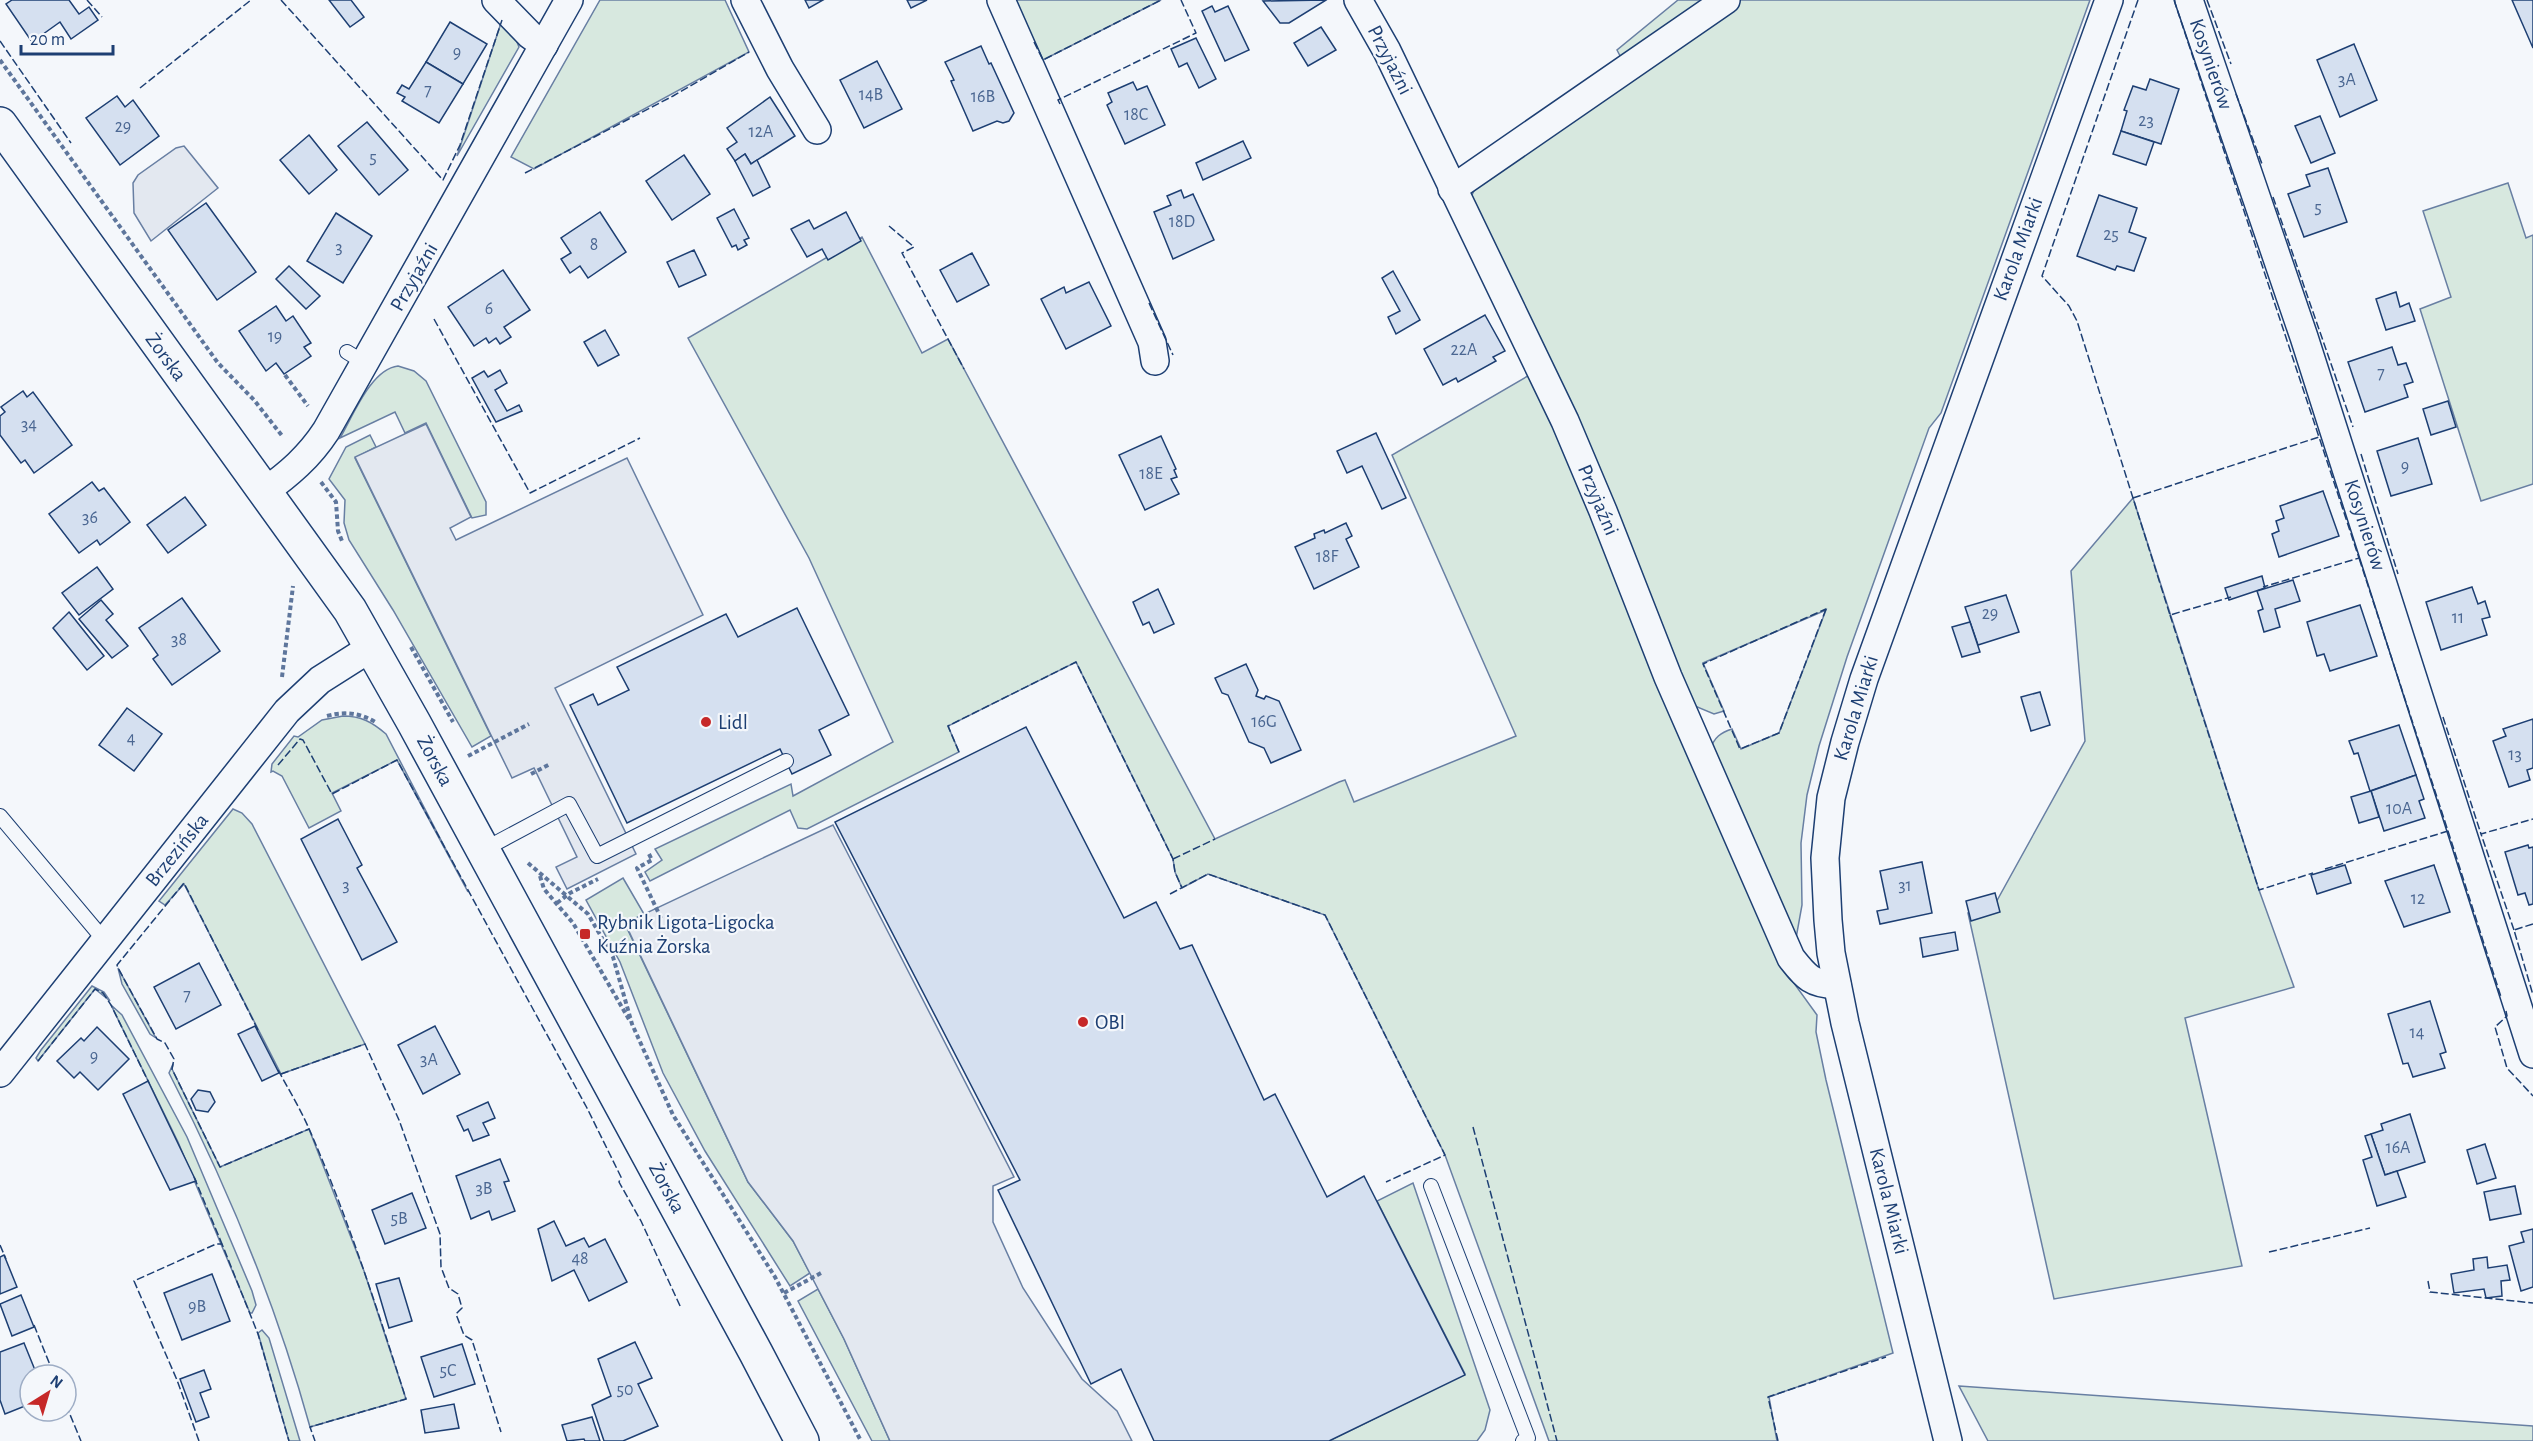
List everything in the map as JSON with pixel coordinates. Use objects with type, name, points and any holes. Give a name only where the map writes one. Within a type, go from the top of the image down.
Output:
[{"type":"main road","name":"Żorska","points":[[0,124],[333,585],[372,647],[751,1342],[802,1441]]},
{"type":"street","points":[[496,0],[544,45]]},
{"type":"street","name":"Przyjaźni","points":[[264,492],[294,470],[312,452],[356,357],[569,0]]},
{"type":"street","points":[[745,0],[780,69],[817,130]]},
{"type":"street","points":[[1001,0],[1152,342],[1155,361]]},
{"type":"street","name":"Przyjaźni","points":[[1358,0],[1387,51],[1565,422],[1603,511],[1668,677],[1791,958],[1801,971],[1816,983],[1837,985]]},
{"type":"street","points":[[1452,189],[1726,0]]},
{"type":"street","name":"Karola Miarki","points":[[1948,1441],[1837,985],[1828,920],[1825,858],[1832,798],[1845,742],[1887,612],[2109,0]]},
{"type":"street","name":"Kosynierów","points":[[2188,0],[2304,337],[2533,1054]]},
{"type":"street","name":"Brzezińska","points":[[0,1073],[294,704],[320,680],[372,647]]},
{"type":"lane","points":[[483,850],[569,804],[597,856],[786,761]]},
{"type":"lane","points":[[0,816],[105,941]]},
{"type":"lane","points":[[1431,1186],[1528,1438],[1523,1441]]},
{"type":"path","points":[[0,60],[218,363],[254,400],[278,431]]},
{"type":"path","points":[[285,375],[311,410]]},
{"type":"path","points":[[468,756],[530,724]]},
{"type":"path","points":[[531,774],[549,764]]},
{"type":"path","points":[[638,858],[648,853],[652,860],[637,868],[662,920]]},
{"type":"path","points":[[632,1024],[613,957],[588,915],[540,874],[544,890],[573,923],[632,1024],[673,1115],[784,1293],[861,1441]]},
{"type":"path","points":[[784,1293],[821,1273]]},
{"type":"shaded area","points":[[600,0],[725,0],[749,52],[534,169],[511,157]]},
{"type":"shaded area","points":[[1015,0],[1161,0],[1043,60]]},
{"type":"shaded area","points":[[1678,0],[2090,0],[1941,413],[1929,428],[1847,657],[1819,746],[1807,795],[1801,843],[1802,905],[1795,944],[1710,749],[1718,736],[1732,729],[1741,749],[1779,733],[1826,610],[1703,663],[1724,711],[1714,714],[1690,704],[1477,221],[1472,195],[1480,178],[1630,75],[1617,50]]},
{"type":"shaded area","points":[[502,20],[512,30],[519,47],[457,156]]},
{"type":"shaded area","points":[[184,146],[218,188],[151,241],[134,213],[133,183],[138,175],[176,148]]},
{"type":"shaded area","points":[[2508,183],[2526,238],[2533,235],[2533,484],[2481,501],[2420,309],[2451,297],[2423,211]]},
{"type":"shaded area","points":[[862,237],[922,353],[948,339],[1215,839],[1339,782],[1345,780],[1354,802],[1516,736],[1392,455],[1533,373],[1788,975],[1817,1015],[1816,1032],[1826,1080],[1893,1353],[1769,1397],[1777,1441],[1549,1441],[1445,1155],[1325,915],[1208,874],[1182,888],[1175,872],[1173,859],[1076,662],[948,726],[959,752],[807,829],[798,828],[790,810],[650,881],[645,872],[662,860],[655,849],[791,784],[793,796],[893,742],[809,558],[688,338]]},
{"type":"shaded area","points":[[398,366],[414,371],[426,381],[486,502],[486,515],[472,518],[426,423],[405,433],[395,412],[340,438],[371,384],[388,369]]},
{"type":"shaded area","points":[[426,424],[471,517],[450,528],[456,540],[627,458],[703,615],[555,688],[636,854],[567,889],[556,867],[577,857],[534,768],[512,778],[355,457]]},
{"type":"shaded area","points":[[370,435],[376,447],[355,458],[491,736],[472,747],[393,610],[349,540],[344,523],[345,500],[329,479],[346,447]]},
{"type":"shaded area","points":[[2133,498],[2259,890],[2294,987],[2185,1018],[2242,1266],[2054,1299],[1968,913],[1989,915],[2085,741],[2071,571]]},
{"type":"shaded area","points":[[343,716],[366,720],[386,734],[468,892],[397,760],[332,793],[341,811],[309,828],[282,776],[271,772],[272,764],[294,736],[298,737],[322,720]]},
{"type":"shaded area","points":[[233,809],[242,813],[252,824],[365,1044],[281,1074],[184,884],[165,905],[159,901]]},
{"type":"shaded area","points":[[833,825],[1014,1177],[993,1186],[993,1222],[1023,1288],[1082,1379],[1117,1411],[1132,1441],[890,1441],[844,1339],[793,1241],[748,1182],[625,923]]},
{"type":"shaded area","points":[[623,878],[644,914],[625,924],[748,1182],[793,1241],[810,1273],[790,1286],[705,1151],[663,1073],[620,962],[586,900]]},
{"type":"shaded area","points":[[118,968],[156,1038],[150,1034],[122,984]]},
{"type":"shaded area","points":[[92,986],[104,992],[110,1001],[95,989],[38,1061],[36,1058],[41,1050]]},
{"type":"shaded area","points":[[111,1005],[122,1015],[187,1137],[252,1291],[256,1305],[252,1313],[250,1313],[178,1142]]},
{"type":"shaded area","points":[[173,1064],[172,1069],[220,1167],[309,1129],[364,1271],[406,1399],[310,1427],[282,1336],[249,1247],[211,1159],[169,1073]]},
{"type":"shaded area","points":[[1413,1183],[1490,1410],[1485,1430],[1477,1441],[1329,1441],[1465,1374],[1377,1201]]},
{"type":"shaded area","points":[[818,1289],[844,1339],[890,1441],[872,1441],[798,1301]]},
{"type":"shaded area","points":[[262,1330],[269,1338],[300,1441],[289,1441],[258,1333]]},
{"type":"shaded area","points":[[1959,1386],[2533,1426],[2533,1441],[1988,1441]]},
{"type":"building","points":[[12,0],[69,0],[79,14],[89,7],[98,20],[71,39],[60,22],[32,42],[6,4]]},
{"type":"building","points":[[329,0],[351,0],[364,17],[350,27]]},
{"type":"building","points":[[805,0],[823,0],[809,8]]},
{"type":"building","points":[[907,0],[927,0],[911,8]]},
{"type":"building","points":[[1326,0],[1289,23],[1280,23],[1263,1]]},
{"type":"building","points":[[2512,0],[2533,0],[2533,48]]},
{"type":"building","points":[[1212,6],[1215,12],[1228,6],[1249,50],[1225,61],[1202,11]]},
{"type":"building","points":[[450,22],[487,44],[463,84],[426,62]]},
{"type":"building","points":[[1321,27],[1336,50],[1308,66],[1294,43]]},
{"type":"building","points":[[1196,38],[1216,79],[1199,88],[1187,63],[1179,67],[1171,49]]},
{"type":"building","points":[[2354,44],[2377,100],[2340,117],[2317,60]]},
{"type":"building","points":[[981,46],[1014,113],[1009,121],[1003,123],[997,121],[973,131],[945,62]]},
{"type":"building","points":[[877,61],[902,109],[864,128],[840,80]]},
{"type":"building","points":[[426,62],[463,84],[439,123],[402,101],[405,97],[397,93],[402,85],[409,89]]},
{"type":"building","points":[[2150,79],[2179,89],[2161,144],[2121,131],[2127,111],[2124,110],[2133,86],[2146,90]]},
{"type":"building","points":[[1133,82],[1137,90],[1147,86],[1165,125],[1125,144],[1107,105],[1112,102],[1108,93]]},
{"type":"building","points":[[117,96],[125,107],[133,100],[159,136],[120,165],[86,118]]},
{"type":"building","points":[[770,97],[795,136],[751,164],[745,154],[735,161],[727,149],[737,142],[727,128]]},
{"type":"building","points":[[2320,116],[2335,153],[2311,163],[2295,126]]},
{"type":"building","points":[[367,122],[408,170],[379,195],[338,146]]},
{"type":"building","points":[[2121,131],[2154,142],[2146,165],[2113,154]]},
{"type":"building","points":[[309,135],[337,170],[309,194],[280,160]]},
{"type":"building","points":[[1243,141],[1251,158],[1203,180],[1196,163]]},
{"type":"building","points":[[745,154],[751,164],[757,160],[770,187],[753,196],[735,161]]},
{"type":"building","points":[[684,155],[710,194],[672,220],[646,181]]},
{"type":"building","points":[[2328,168],[2347,222],[2304,237],[2288,194],[2310,186],[2306,175]]},
{"type":"building","points":[[1181,190],[1184,198],[1193,194],[1214,240],[1173,259],[1154,212],[1171,205],[1167,196]]},
{"type":"building","points":[[2099,195],[2137,208],[2129,232],[2146,238],[2134,271],[2117,266],[2115,270],[2077,256]]},
{"type":"building","points":[[206,203],[256,272],[217,300],[168,230]]},
{"type":"building","points":[[734,209],[749,238],[744,240],[747,245],[738,250],[736,245],[732,247],[717,218]]},
{"type":"building","points":[[600,212],[626,252],[588,278],[580,266],[570,273],[561,259],[571,253],[561,238]]},
{"type":"building","points":[[846,212],[861,241],[828,260],[822,249],[807,257],[791,229],[809,220],[814,229]]},
{"type":"building","points":[[336,213],[372,236],[343,283],[307,261]]},
{"type":"building","points":[[694,250],[706,275],[679,287],[667,262]]},
{"type":"building","points":[[972,253],[989,285],[957,302],[940,270]]},
{"type":"building","points":[[289,266],[320,296],[306,309],[276,279]]},
{"type":"building","points":[[503,270],[530,310],[504,327],[511,337],[500,344],[496,338],[489,343],[486,338],[474,346],[448,307]]},
{"type":"building","points":[[1393,271],[1420,320],[1396,334],[1388,317],[1400,311],[1382,278]]},
{"type":"building","points":[[1089,282],[1111,326],[1066,349],[1041,299],[1064,287],[1066,293]]},
{"type":"building","points":[[2396,292],[2400,307],[2409,303],[2415,321],[2386,330],[2376,299]]},
{"type":"building","points":[[276,306],[286,321],[293,316],[311,343],[304,347],[311,356],[284,374],[276,363],[266,371],[239,331]]},
{"type":"building","points":[[1485,315],[1505,351],[1493,357],[1496,361],[1458,382],[1456,378],[1443,385],[1424,349]]},
{"type":"building","points":[[605,330],[619,355],[598,366],[584,342]]},
{"type":"building","points":[[2392,347],[2398,365],[2406,363],[2413,382],[2404,385],[2408,397],[2365,412],[2348,362]]},
{"type":"building","points":[[500,370],[507,383],[495,390],[507,411],[519,405],[522,411],[496,422],[472,378],[484,371],[488,377]]},
{"type":"building","points":[[23,391],[27,397],[33,392],[72,445],[34,473],[25,460],[21,463],[0,435],[0,416],[5,412],[1,407]]},
{"type":"building","points":[[2448,401],[2456,427],[2431,435],[2423,409]]},
{"type":"building","points":[[1376,433],[1406,498],[1382,509],[1362,466],[1347,473],[1337,451]]},
{"type":"building","points":[[1161,436],[1176,469],[1174,470],[1177,477],[1171,479],[1179,494],[1145,510],[1119,455]]},
{"type":"building","points":[[2418,438],[2432,484],[2391,496],[2377,451]]},
{"type":"building","points":[[92,482],[99,491],[104,488],[130,522],[100,545],[97,540],[79,553],[49,514]]},
{"type":"building","points":[[2323,491],[2339,536],[2279,557],[2272,534],[2279,531],[2276,521],[2284,518],[2280,506]]},
{"type":"building","points":[[185,497],[206,525],[168,553],[147,525]]},
{"type":"building","points":[[1346,523],[1352,536],[1346,539],[1359,567],[1314,589],[1295,547],[1315,538],[1314,534],[1324,530],[1325,533]]},
{"type":"building","points":[[97,567],[113,589],[79,615],[62,593]]},
{"type":"building","points":[[2262,576],[2265,588],[2229,600],[2225,588]]},
{"type":"building","points":[[2293,580],[2300,601],[2275,609],[2280,627],[2264,632],[2258,611],[2263,609],[2257,591]]},
{"type":"building","points":[[2472,587],[2478,604],[2485,601],[2490,617],[2482,619],[2487,635],[2441,650],[2426,602]]},
{"type":"building","points":[[1158,589],[1174,624],[1154,633],[1149,622],[1143,625],[1133,602]]},
{"type":"building","points":[[2006,595],[2019,632],[1978,645],[1965,607]]},
{"type":"building","points":[[182,598],[220,651],[172,685],[153,659],[158,655],[139,628]]},
{"type":"building","points":[[101,600],[113,614],[106,620],[128,646],[112,658],[79,619]]},
{"type":"building","points":[[2360,605],[2377,656],[2330,671],[2324,654],[2317,656],[2307,622]]},
{"type":"building","name":"Lidl","points":[[797,608],[849,715],[819,730],[831,755],[792,774],[780,749],[627,823],[570,705],[593,694],[598,705],[629,690],[617,667],[726,614],[738,637]]},
{"type":"building","points":[[69,612],[104,656],[87,670],[53,628]]},
{"type":"building","points":[[1970,622],[1980,652],[1962,657],[1952,627]]},
{"type":"building","points":[[1246,664],[1258,690],[1256,696],[1264,699],[1266,696],[1279,701],[1301,750],[1271,763],[1264,748],[1249,742],[1228,695],[1222,693],[1215,678]]},
{"type":"building","points":[[2040,692],[2050,725],[2031,731],[2021,697]]},
{"type":"building","points":[[127,708],[162,734],[134,771],[99,745]]},
{"type":"building","points":[[2533,719],[2533,768],[2527,770],[2530,780],[2509,787],[2493,741],[2506,736],[2503,729]]},
{"type":"building","points":[[2399,725],[2416,775],[2370,791],[2358,753],[2354,754],[2349,741]]},
{"type":"building","name":"OBI","points":[[1026,727],[1124,918],[1156,902],[1180,949],[1192,945],[1264,1100],[1275,1094],[1327,1197],[1364,1176],[1465,1375],[1329,1441],[1154,1441],[1121,1369],[1091,1384],[998,1190],[1020,1180],[835,822]]},
{"type":"building","points":[[2416,775],[2424,799],[2419,801],[2425,818],[2384,831],[2371,791]]},
{"type":"building","points":[[2371,791],[2379,817],[2359,823],[2351,797]]},
{"type":"building","points":[[338,819],[362,865],[357,868],[397,942],[362,960],[301,839]]},
{"type":"building","points":[[2528,845],[2529,848],[2533,847],[2533,904],[2529,905],[2525,893],[2518,895],[2505,852]]},
{"type":"building","points":[[1922,862],[1932,913],[1880,924],[1877,911],[1888,909],[1880,871]]},
{"type":"building","points":[[2345,865],[2351,883],[2317,894],[2311,875]]},
{"type":"building","points":[[2434,865],[2450,912],[2404,927],[2385,881]]},
{"type":"building","points":[[1995,893],[2000,912],[1971,921],[1966,901]]},
{"type":"building","points":[[1955,932],[1958,950],[1923,957],[1920,938]]},
{"type":"building","points":[[199,963],[221,1005],[176,1029],[154,987]]},
{"type":"building","points":[[2430,1001],[2446,1052],[2440,1054],[2445,1068],[2413,1077],[2408,1063],[2403,1064],[2388,1014]]},
{"type":"building","points":[[255,1026],[279,1073],[262,1081],[238,1034]]},
{"type":"building","points":[[435,1026],[460,1074],[423,1094],[398,1045]]},
{"type":"building","points":[[97,1027],[129,1059],[98,1090],[80,1072],[74,1078],[57,1061],[81,1038],[84,1041]]},
{"type":"building","points":[[148,1081],[196,1181],[170,1190],[123,1094]]},
{"type":"building","points":[[198,1090],[210,1092],[215,1102],[208,1112],[196,1110],[191,1099]]},
{"type":"building","points":[[488,1102],[495,1118],[483,1123],[489,1135],[473,1141],[468,1129],[464,1131],[457,1116]]},
{"type":"building","points":[[2410,1114],[2425,1162],[2385,1175],[2371,1134],[2383,1130],[2381,1124]]},
{"type":"building","points":[[2371,1134],[2385,1175],[2397,1171],[2406,1197],[2377,1206],[2363,1160],[2372,1157],[2365,1136]]},
{"type":"building","points":[[2485,1144],[2496,1178],[2477,1184],[2467,1150]]},
{"type":"building","points":[[500,1159],[509,1181],[504,1182],[515,1211],[492,1220],[489,1211],[471,1219],[456,1176]]},
{"type":"building","points":[[2515,1186],[2521,1214],[2490,1220],[2484,1192]]},
{"type":"building","points":[[412,1193],[426,1228],[385,1244],[372,1210]]},
{"type":"building","points":[[554,1221],[566,1246],[584,1238],[589,1247],[605,1239],[627,1282],[589,1301],[574,1270],[552,1281],[538,1229]]},
{"type":"building","points":[[2533,1229],[2533,1287],[2521,1291],[2509,1246],[2524,1242],[2521,1232]]},
{"type":"building","points":[[4,1255],[17,1287],[0,1294],[0,1257]]},
{"type":"building","points":[[2487,1257],[2488,1268],[2507,1265],[2510,1280],[2501,1281],[2502,1296],[2486,1298],[2484,1289],[2454,1293],[2451,1274],[2474,1270],[2473,1259]]},
{"type":"building","points":[[212,1274],[230,1321],[182,1340],[164,1293]]},
{"type":"building","points":[[399,1278],[412,1321],[389,1328],[376,1284]]},
{"type":"building","points":[[21,1295],[34,1327],[12,1336],[0,1304]]},
{"type":"building","points":[[635,1342],[652,1378],[638,1384],[658,1426],[623,1441],[604,1441],[592,1405],[611,1396],[598,1359]]},
{"type":"building","points":[[24,1343],[32,1363],[18,1363],[18,1409],[5,1414],[0,1400],[0,1352]]},
{"type":"building","points":[[462,1344],[475,1384],[434,1397],[421,1357]]},
{"type":"building","points":[[204,1370],[211,1389],[200,1393],[209,1417],[196,1422],[180,1379]]},
{"type":"building","points":[[454,1404],[459,1428],[425,1433],[421,1410]]},
{"type":"building","points":[[592,1417],[600,1441],[585,1441],[584,1439],[567,1441],[562,1425]]},
{"type":"fence","points":[[87,0],[102,17]]},
{"type":"fence","points":[[140,88],[251,0]]},
{"type":"fence","points":[[281,0],[443,180],[460,145],[502,20]]},
{"type":"fence","points":[[1034,42],[1043,60],[1161,0]]},
{"type":"fence","points":[[1060,104],[1058,100],[1196,33],[1181,0]]},
{"type":"fence","points":[[2138,0],[2042,276],[2069,306],[2077,321],[2170,615],[2231,597]]},
{"type":"fence","points":[[2174,0],[2319,437]]},
{"type":"fence","points":[[2207,0],[2231,64]]},
{"type":"fence","points":[[0,41],[71,143]]},
{"type":"fence","points":[[525,173],[673,96],[749,52]]},
{"type":"fence","points":[[2236,94],[2262,164]]},
{"type":"fence","points":[[2273,197],[2353,427]]},
{"type":"fence","points":[[889,226],[914,247],[902,253],[964,369]]},
{"type":"fence","points":[[1149,303],[1173,355]]},
{"type":"fence","points":[[434,319],[530,493],[640,438]]},
{"type":"fence","points":[[2133,498],[2319,437],[2359,558],[2263,587]]},
{"type":"fence","points":[[2361,454],[2398,574]]},
{"type":"fence","points":[[2325,869],[2448,831],[2359,558]]},
{"type":"fence","points":[[1826,609],[1779,733],[1740,749],[1703,664],[1826,609]]},
{"type":"fence","points":[[2170,615],[2259,890],[2313,873]]},
{"type":"fence","points":[[959,752],[948,726],[1076,662],[1173,859],[1175,872],[1182,888]]},
{"type":"fence","points":[[2443,717],[2481,834]]},
{"type":"fence","points":[[278,765],[300,739],[303,740],[332,794],[397,760],[587,1108],[621,1177],[619,1182],[641,1221],[681,1308]]},
{"type":"fence","points":[[2514,930],[2481,834],[2533,819]]},
{"type":"fence","points":[[2448,831],[2501,997]]},
{"type":"fence","points":[[1173,859],[1215,839]]},
{"type":"fence","points":[[1170,894],[1208,874],[1325,915],[1445,1155],[1386,1182]]},
{"type":"fence","points":[[258,1030],[184,883],[117,965],[118,968],[157,1039],[165,1043],[174,1059],[172,1069],[220,1167],[309,1129]]},
{"type":"fence","points":[[2533,924],[2514,930],[2533,995]]},
{"type":"fence","points":[[38,1061],[95,989],[103,993],[111,1005],[149,1083]]},
{"type":"fence","points":[[2506,1011],[2507,1016],[2495,1027],[2507,1068],[2533,1096]]},
{"type":"fence","points":[[281,1074],[365,1044],[399,1120],[440,1234],[441,1267],[449,1288],[458,1294],[462,1308],[456,1314],[464,1335],[472,1340],[501,1432]]},
{"type":"fence","points":[[278,1070],[306,1123],[337,1197],[406,1399],[310,1427],[315,1441]]},
{"type":"fence","points":[[1473,1127],[1557,1441]]},
{"type":"fence","points":[[194,1177],[222,1244]]},
{"type":"fence","points":[[2269,1252],[2370,1228]]},
{"type":"fence","points":[[199,1441],[177,1380],[134,1281],[216,1244],[222,1244],[258,1334],[289,1441]]},
{"type":"fence","points":[[0,1245],[6,1259]]},
{"type":"fence","points":[[2428,1281],[2430,1292],[2533,1303]]},
{"type":"fence","points":[[34,1325],[49,1363]]},
{"type":"fence","points":[[1778,1441],[1768,1397],[1886,1357]]},
{"type":"fence","points":[[74,1423],[81,1441]]},
{"type":"place","name":"Lidl","points":[[706,722]]},
{"type":"place","name":"Rybnik Ligota-Ligocka Kuźnia Żorska","points":[[585,934]]},
{"type":"place","name":"OBI","points":[[1083,1022]]}]
